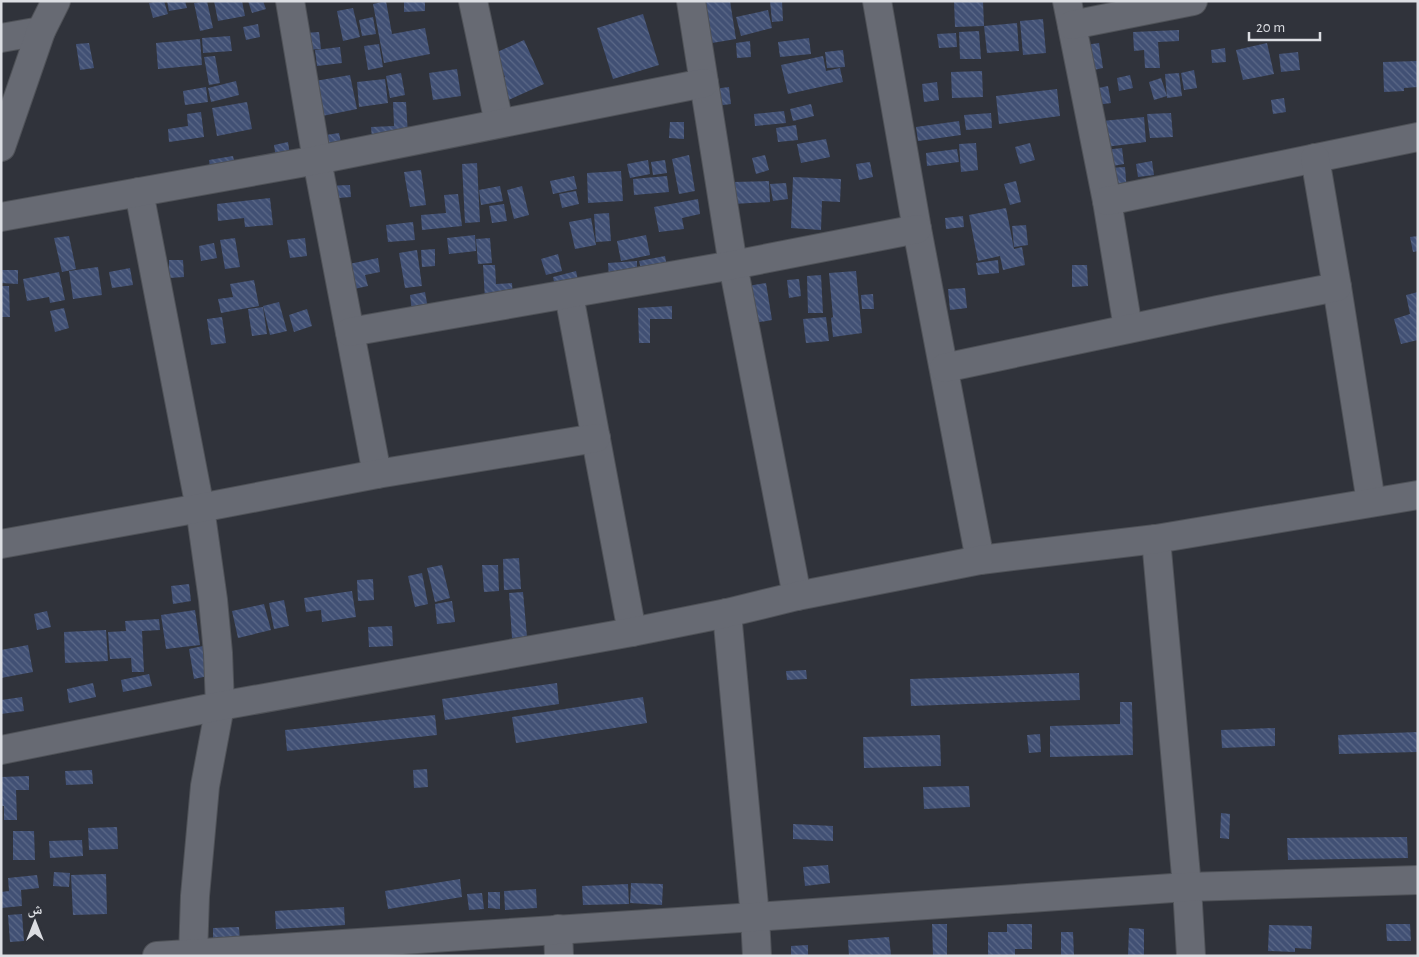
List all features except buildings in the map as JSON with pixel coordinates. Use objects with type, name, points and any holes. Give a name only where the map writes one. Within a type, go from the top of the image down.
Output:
[{"type":"street","points":[[1,147],[41,31],[56,1]]},
{"type":"street","points":[[290,1],[317,160],[377,474]]},
{"type":"street","points":[[473,1],[499,123]]},
{"type":"street","points":[[691,1],[733,266],[797,596]]},
{"type":"street","points":[[878,1],[917,228],[980,560]]},
{"type":"street","points":[[1128,328],[1107,201],[1069,13],[1193,1]]},
{"type":"street","points":[[1,38],[41,31]]},
{"type":"street","points":[[1,217],[317,160],[704,83]]},
{"type":"street","points":[[1107,201],[1418,137]]},
{"type":"street","points":[[1315,158],[1371,502]]},
{"type":"street","points":[[140,192],[200,508],[214,608],[218,653],[220,706],[205,786],[195,896],[193,955]]},
{"type":"street","points":[[350,332],[733,266],[917,228]]},
{"type":"street","points":[[944,368],[1128,328],[1337,287]]},
{"type":"street","points":[[570,295],[632,632]]},
{"type":"street","points":[[1,544],[377,474],[596,438]]},
{"type":"street","points":[[1,750],[220,706],[632,632],[727,613],[797,596],[980,560],[1156,539],[1418,494]]},
{"type":"street","points":[[1156,539],[1187,887],[1191,956]]},
{"type":"street","points":[[727,613],[757,956]]},
{"type":"street","points":[[157,956],[1187,887],[1418,880]]},
{"type":"street","points":[[558,929],[559,956]]}]
